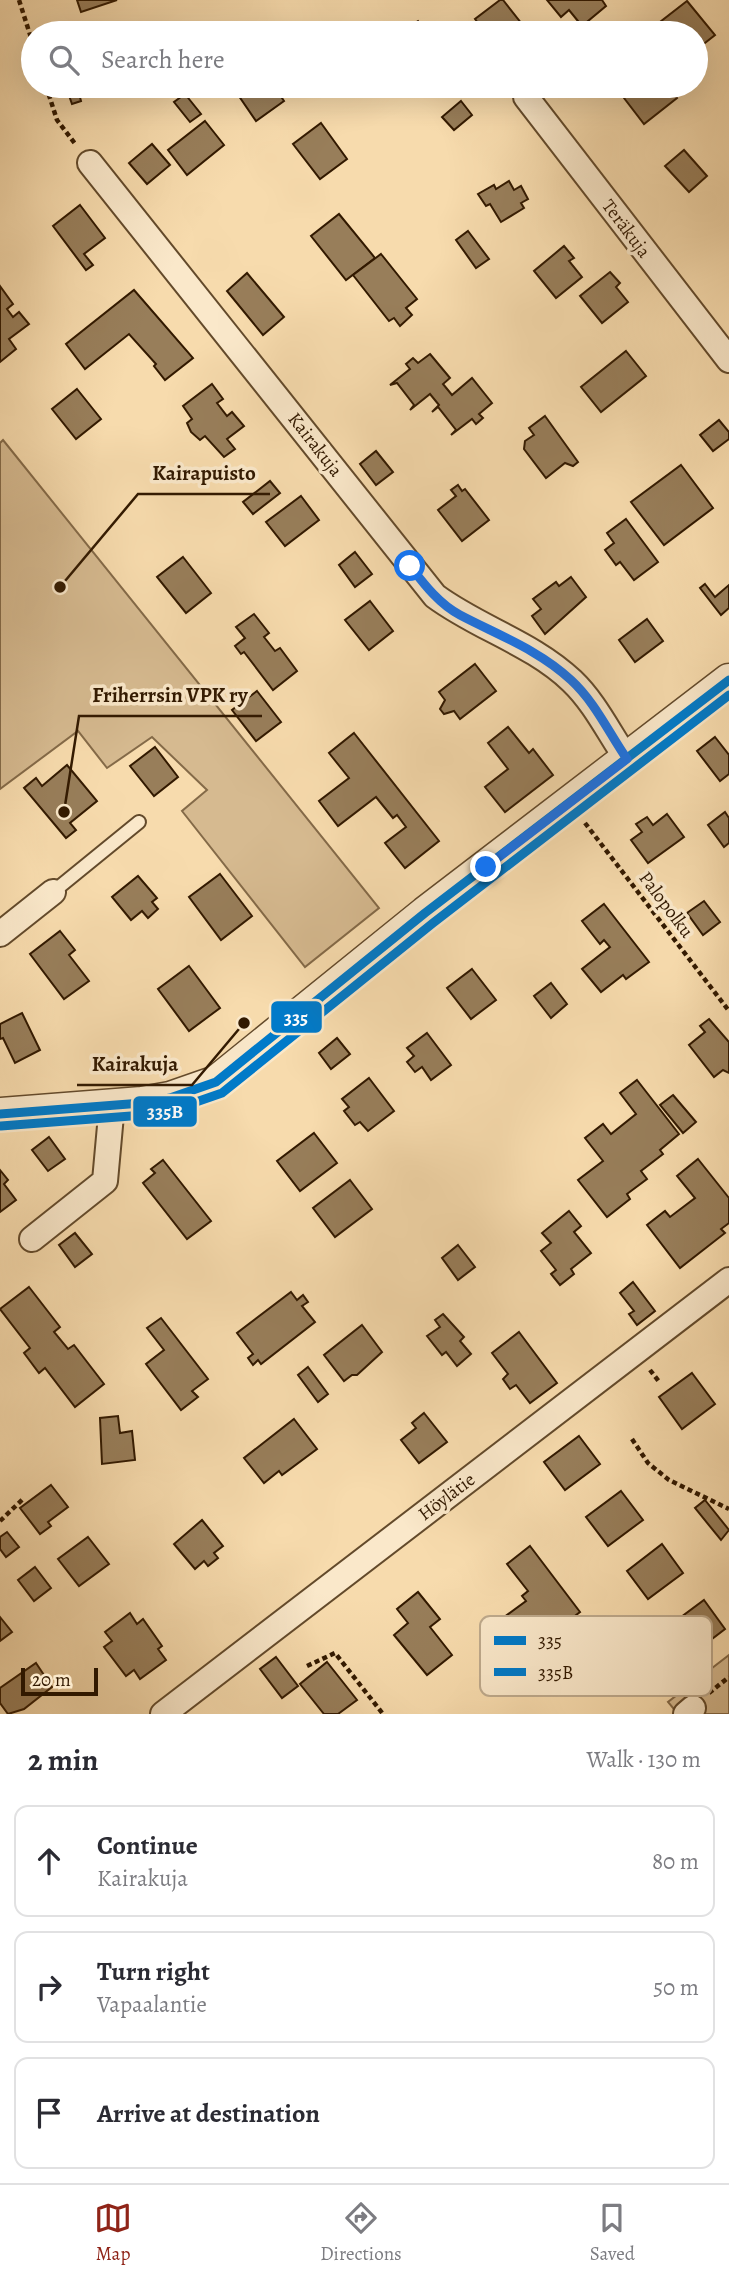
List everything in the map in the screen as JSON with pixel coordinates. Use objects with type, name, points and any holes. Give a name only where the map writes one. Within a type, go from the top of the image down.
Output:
[{"type":"street","name":"Teräkuja","points":[[527,98],[729,360]]},
{"type":"street","name":"Kairakuja","points":[[89,163],[435,596],[458,614],[522,645],[571,680],[591,703],[627,759]]},
{"type":"street","points":[[0,1114],[170,1098],[216,1082],[425,914],[729,680]]},
{"type":"street","points":[[0,934],[53,892]]},
{"type":"street","points":[[32,1239],[105,1181],[112,1128],[111,1104]]},
{"type":"street","name":"Höylätie","points":[[163,1714],[729,1280]]},
{"type":"lane","points":[[53,892],[139,822]]},
{"type":"path","points":[[19,0],[26,21]]},
{"type":"path","points":[[50,98],[57,120],[89,163]]},
{"type":"path","name":"Palopolku","points":[[579,816],[729,1011]]},
{"type":"path","points":[[632,1439],[648,1463],[669,1480],[729,1509]]},
{"type":"path","points":[[0,1521],[24,1498]]},
{"type":"path","points":[[307,1666],[335,1653],[383,1714]]},
{"type":"shaded area","points":[[3,440],[379,908],[305,967],[182,811],[207,790],[152,737],[107,768],[78,731],[0,789],[0,443]]},
{"type":"shaded area","points":[[729,1655],[729,1714],[678,1714],[668,1702],[676,1696],[712,1696],[712,1668]]},
{"type":"building","points":[[77,0],[117,0],[81,12]]},
{"type":"building","points":[[503,0],[520,21],[477,21],[475,19]]},
{"type":"building","points":[[547,0],[602,0],[606,6],[588,21],[578,21],[569,10],[561,17]]},
{"type":"building","points":[[687,1],[703,21],[661,21]]},
{"type":"building","points":[[708,26],[715,35],[708,41]]},
{"type":"building","points":[[70,98],[80,98],[81,101],[72,104]]},
{"type":"building","points":[[180,98],[188,98],[201,114],[190,122],[174,102]]},
{"type":"building","points":[[240,98],[282,98],[284,101],[256,121]]},
{"type":"building","points":[[624,98],[677,98],[644,124]]},
{"type":"building","points":[[461,101],[472,115],[454,130],[442,117]]},
{"type":"building","points":[[205,121],[224,145],[187,175],[168,150]]},
{"type":"building","points":[[321,123],[347,159],[320,179],[293,144]]},
{"type":"building","points":[[152,144],[170,165],[147,184],[129,163]]},
{"type":"building","points":[[684,150],[707,176],[689,192],[665,166]]},
{"type":"building","points":[[509,181],[514,190],[521,186],[528,199],[521,203],[524,208],[501,222],[490,204],[486,206],[478,194],[494,185],[496,189]]},
{"type":"building","points":[[80,205],[105,238],[84,254],[93,265],[86,270],[53,226]]},
{"type":"building","points":[[339,214],[375,258],[346,280],[311,236]]},
{"type":"building","points":[[468,231],[489,259],[476,268],[456,240]]},
{"type":"building","points":[[564,246],[574,258],[569,261],[582,277],[556,298],[534,271]]},
{"type":"building","points":[[381,254],[417,299],[406,308],[412,315],[400,326],[394,318],[389,321],[353,275]]},
{"type":"building","points":[[610,272],[620,283],[616,287],[628,302],[602,323],[580,296]]},
{"type":"building","points":[[247,273],[284,317],[263,335],[227,291]]},
{"type":"building","points":[[0,286],[13,304],[7,309],[13,317],[19,312],[29,324],[9,339],[16,349],[0,362]]},
{"type":"building","points":[[134,290],[193,358],[165,380],[154,366],[156,364],[129,334],[85,369],[66,344]]},
{"type":"building","points":[[626,351],[646,376],[601,412],[581,387]]},
{"type":"building","points":[[430,354],[450,378],[443,384],[452,395],[472,378],[492,403],[479,414],[483,418],[476,424],[472,419],[451,435],[456,430],[438,407],[432,412],[439,405],[430,394],[410,410],[414,405],[397,383],[390,385],[410,369],[406,364],[413,358],[418,363]]},
{"type":"building","points":[[212,384],[223,399],[217,403],[227,416],[232,412],[244,426],[227,439],[235,449],[224,457],[205,436],[200,440],[191,432],[187,423],[192,419],[183,406]]},
{"type":"building","points":[[77,389],[101,419],[76,439],[52,409]]},
{"type":"building","points":[[545,416],[578,462],[573,466],[565,463],[546,478],[524,449],[525,441],[534,435],[529,428]]},
{"type":"building","points":[[719,420],[729,432],[729,439],[713,451],[700,435]]},
{"type":"building","points":[[376,451],[393,472],[376,485],[360,464]]},
{"type":"building","points":[[681,465],[713,508],[664,545],[631,502]]},
{"type":"building","points":[[270,481],[280,493],[253,514],[243,502]]},
{"type":"building","points":[[458,485],[462,491],[465,489],[489,520],[462,541],[438,510],[456,496],[451,490]]},
{"type":"building","points":[[301,496],[319,520],[285,546],[266,522]]},
{"type":"building","points":[[626,519],[658,562],[634,580],[620,562],[616,565],[605,550],[614,543],[607,533]]},
{"type":"building","points":[[355,552],[372,574],[355,587],[339,565]]},
{"type":"building","points":[[183,557],[211,593],[186,613],[157,577]]},
{"type":"building","points":[[571,577],[586,597],[545,634],[532,616],[541,609],[533,599],[556,582],[559,586]]},
{"type":"building","points":[[705,584],[715,597],[729,585],[729,608],[721,615],[700,588]]},
{"type":"building","points":[[370,601],[393,631],[369,650],[345,620]]},
{"type":"building","points":[[254,614],[269,633],[264,637],[275,651],[280,648],[297,671],[273,690],[244,652],[241,654],[235,646],[245,638],[236,627]]},
{"type":"building","points":[[647,619],[663,641],[635,662],[619,640]]},
{"type":"building","points":[[475,664],[496,691],[460,719],[454,711],[444,714],[440,709],[445,700],[439,692]]},
{"type":"building","points":[[257,691],[281,722],[256,741],[232,710]]},
{"type":"building","points":[[508,727],[529,753],[533,749],[553,775],[505,812],[485,787],[508,769],[488,743]]},
{"type":"building","points":[[354,733],[439,841],[405,868],[385,843],[406,827],[397,815],[393,818],[376,797],[338,826],[319,801],[349,778],[329,753]]},
{"type":"building","points":[[715,737],[729,755],[729,774],[720,781],[697,751]]},
{"type":"building","points":[[155,747],[178,777],[154,796],[130,766]]},
{"type":"building","points":[[67,765],[97,801],[70,823],[76,830],[66,838],[24,788],[36,778],[42,786]]},
{"type":"building","points":[[725,812],[729,818],[729,843],[724,847],[708,825]]},
{"type":"building","points":[[667,814],[684,837],[648,863],[631,840],[642,832],[636,824],[647,817],[653,825]]},
{"type":"building","points":[[220,874],[252,916],[221,940],[189,897]]},
{"type":"building","points":[[138,876],[157,898],[152,902],[158,909],[148,918],[142,911],[131,920],[112,897]]},
{"type":"building","points":[[704,901],[720,922],[703,935],[687,913]]},
{"type":"building","points":[[604,904],[649,962],[626,979],[623,975],[601,992],[582,969],[610,947],[604,940],[600,944],[582,921]]},
{"type":"building","points":[[60,931],[75,950],[69,955],[89,981],[64,999],[30,954]]},
{"type":"building","points":[[189,966],[220,1008],[189,1031],[158,989]]},
{"type":"building","points":[[472,969],[496,1000],[471,1019],[447,988]]},
{"type":"building","points":[[551,983],[567,1004],[551,1018],[534,996]]},
{"type":"building","points":[[22,1013],[40,1050],[15,1063],[3,1038],[0,1039],[0,1024]]},
{"type":"building","points":[[709,1019],[729,1042],[729,1073],[723,1070],[714,1077],[689,1045],[705,1032],[700,1026]]},
{"type":"building","points":[[427,1033],[451,1065],[431,1080],[422,1067],[415,1072],[407,1062],[414,1056],[407,1048]]},
{"type":"building","points":[[337,1038],[350,1054],[331,1069],[319,1053]]},
{"type":"building","points":[[369,1078],[394,1111],[368,1131],[360,1122],[355,1125],[344,1111],[349,1107],[342,1099]]},
{"type":"building","points":[[637,1080],[679,1134],[660,1150],[663,1154],[641,1171],[647,1179],[627,1194],[630,1199],[607,1217],[578,1180],[603,1161],[585,1138],[603,1124],[611,1134],[636,1114],[620,1093]]},
{"type":"building","points":[[673,1095],[696,1122],[683,1133],[660,1105]]},
{"type":"building","points":[[314,1133],[337,1163],[300,1191],[277,1161]]},
{"type":"building","points":[[49,1137],[65,1159],[48,1171],[32,1150]]},
{"type":"building","points":[[698,1159],[729,1198],[729,1223],[721,1229],[725,1233],[680,1268],[647,1225],[665,1211],[670,1217],[695,1198],[677,1176]]},
{"type":"building","points":[[163,1160],[211,1221],[187,1239],[143,1183],[155,1173],[151,1169]]},
{"type":"building","points":[[0,1170],[8,1180],[4,1184],[16,1200],[0,1212]]},
{"type":"building","points":[[350,1180],[372,1209],[335,1237],[313,1208]]},
{"type":"building","points":[[569,1211],[581,1226],[574,1232],[591,1253],[571,1269],[574,1274],[560,1285],[551,1274],[556,1270],[541,1251],[551,1243],[542,1233]]},
{"type":"building","points":[[75,1233],[92,1254],[75,1267],[59,1245]]},
{"type":"building","points":[[458,1245],[475,1267],[458,1280],[442,1258]]},
{"type":"building","points":[[633,1282],[655,1311],[637,1325],[629,1314],[634,1311],[620,1293]]},
{"type":"building","points":[[29,1287],[60,1327],[54,1332],[68,1349],[74,1345],[104,1384],[75,1407],[45,1368],[39,1373],[24,1353],[30,1348],[0,1309]]},
{"type":"building","points":[[291,1292],[297,1300],[303,1295],[308,1302],[302,1306],[315,1322],[261,1364],[258,1360],[253,1365],[248,1358],[253,1354],[237,1333]]},
{"type":"building","points":[[443,1314],[464,1337],[460,1341],[471,1354],[457,1366],[446,1352],[442,1355],[427,1336],[440,1327],[435,1320]]},
{"type":"building","points":[[161,1318],[208,1379],[192,1391],[198,1397],[181,1410],[146,1364],[164,1350],[147,1328]]},
{"type":"building","points":[[362,1325],[382,1352],[357,1375],[344,1381],[324,1355]]},
{"type":"building","points":[[519,1332],[557,1383],[530,1403],[516,1385],[510,1389],[503,1379],[508,1374],[492,1353]]},
{"type":"building","points":[[308,1367],[328,1394],[318,1402],[298,1375]]},
{"type":"building","points":[[692,1373],[715,1404],[682,1429],[659,1397]]},
{"type":"building","points":[[424,1413],[447,1442],[419,1463],[401,1440],[416,1428],[412,1423]]},
{"type":"building","points":[[118,1416],[120,1433],[132,1431],[135,1460],[102,1464],[100,1418]]},
{"type":"building","points":[[294,1419],[317,1449],[282,1475],[279,1471],[264,1483],[244,1458]]},
{"type":"building","points":[[579,1436],[600,1464],[565,1490],[544,1462]]},
{"type":"building","points":[[51,1485],[68,1507],[48,1522],[51,1526],[40,1534],[20,1508]]},
{"type":"building","points":[[621,1491],[643,1520],[608,1546],[586,1517]]},
{"type":"building","points":[[705,1500],[729,1530],[721,1540],[695,1508]]},
{"type":"building","points":[[202,1520],[223,1546],[214,1553],[218,1558],[208,1566],[204,1561],[195,1569],[174,1544]]},
{"type":"building","points":[[7,1532],[19,1547],[6,1557],[0,1549],[0,1537]]},
{"type":"building","points":[[88,1537],[109,1564],[79,1586],[58,1559]]},
{"type":"building","points":[[662,1544],[683,1573],[648,1599],[627,1571]]},
{"type":"building","points":[[530,1546],[580,1612],[575,1616],[505,1616],[526,1601],[522,1596],[528,1591],[507,1564]]},
{"type":"building","points":[[35,1567],[51,1588],[34,1601],[18,1580]]},
{"type":"building","points":[[418,1592],[440,1619],[430,1627],[452,1655],[427,1675],[394,1635],[408,1623],[397,1609]]},
{"type":"building","points":[[704,1600],[725,1629],[712,1639],[712,1616],[682,1616]]},
{"type":"building","points":[[130,1613],[137,1624],[143,1619],[162,1646],[158,1649],[166,1660],[140,1679],[134,1670],[126,1676],[104,1647],[112,1641],[105,1632]]},
{"type":"building","points":[[0,1617],[12,1632],[0,1641]]},
{"type":"building","points":[[276,1657],[298,1686],[282,1698],[260,1669]]},
{"type":"building","points":[[327,1662],[357,1700],[338,1714],[324,1714],[300,1684]]},
{"type":"building","points":[[36,1663],[52,1687],[24,1709],[8,1714],[0,1703],[0,1688]]},
{"type":"transit line","name":"335","points":[[0,1114],[142,1103],[170,1098],[216,1082],[425,913],[729,680]]},
{"type":"transit line","name":"335B","points":[[1,1126],[144,1115],[173,1110],[222,1093],[433,923],[729,695]]},
{"type":"place","name":"Kairapuisto","points":[[60,587]]},
{"type":"place","name":"Friherrsin VPK ry","points":[[64,812]]},
{"type":"place","name":"Kairakuja","points":[[244,1023]]},
{"type":"route","points":[[410,566],[435,596],[458,614],[522,645],[571,680],[591,703],[627,759],[486,867]]}]
